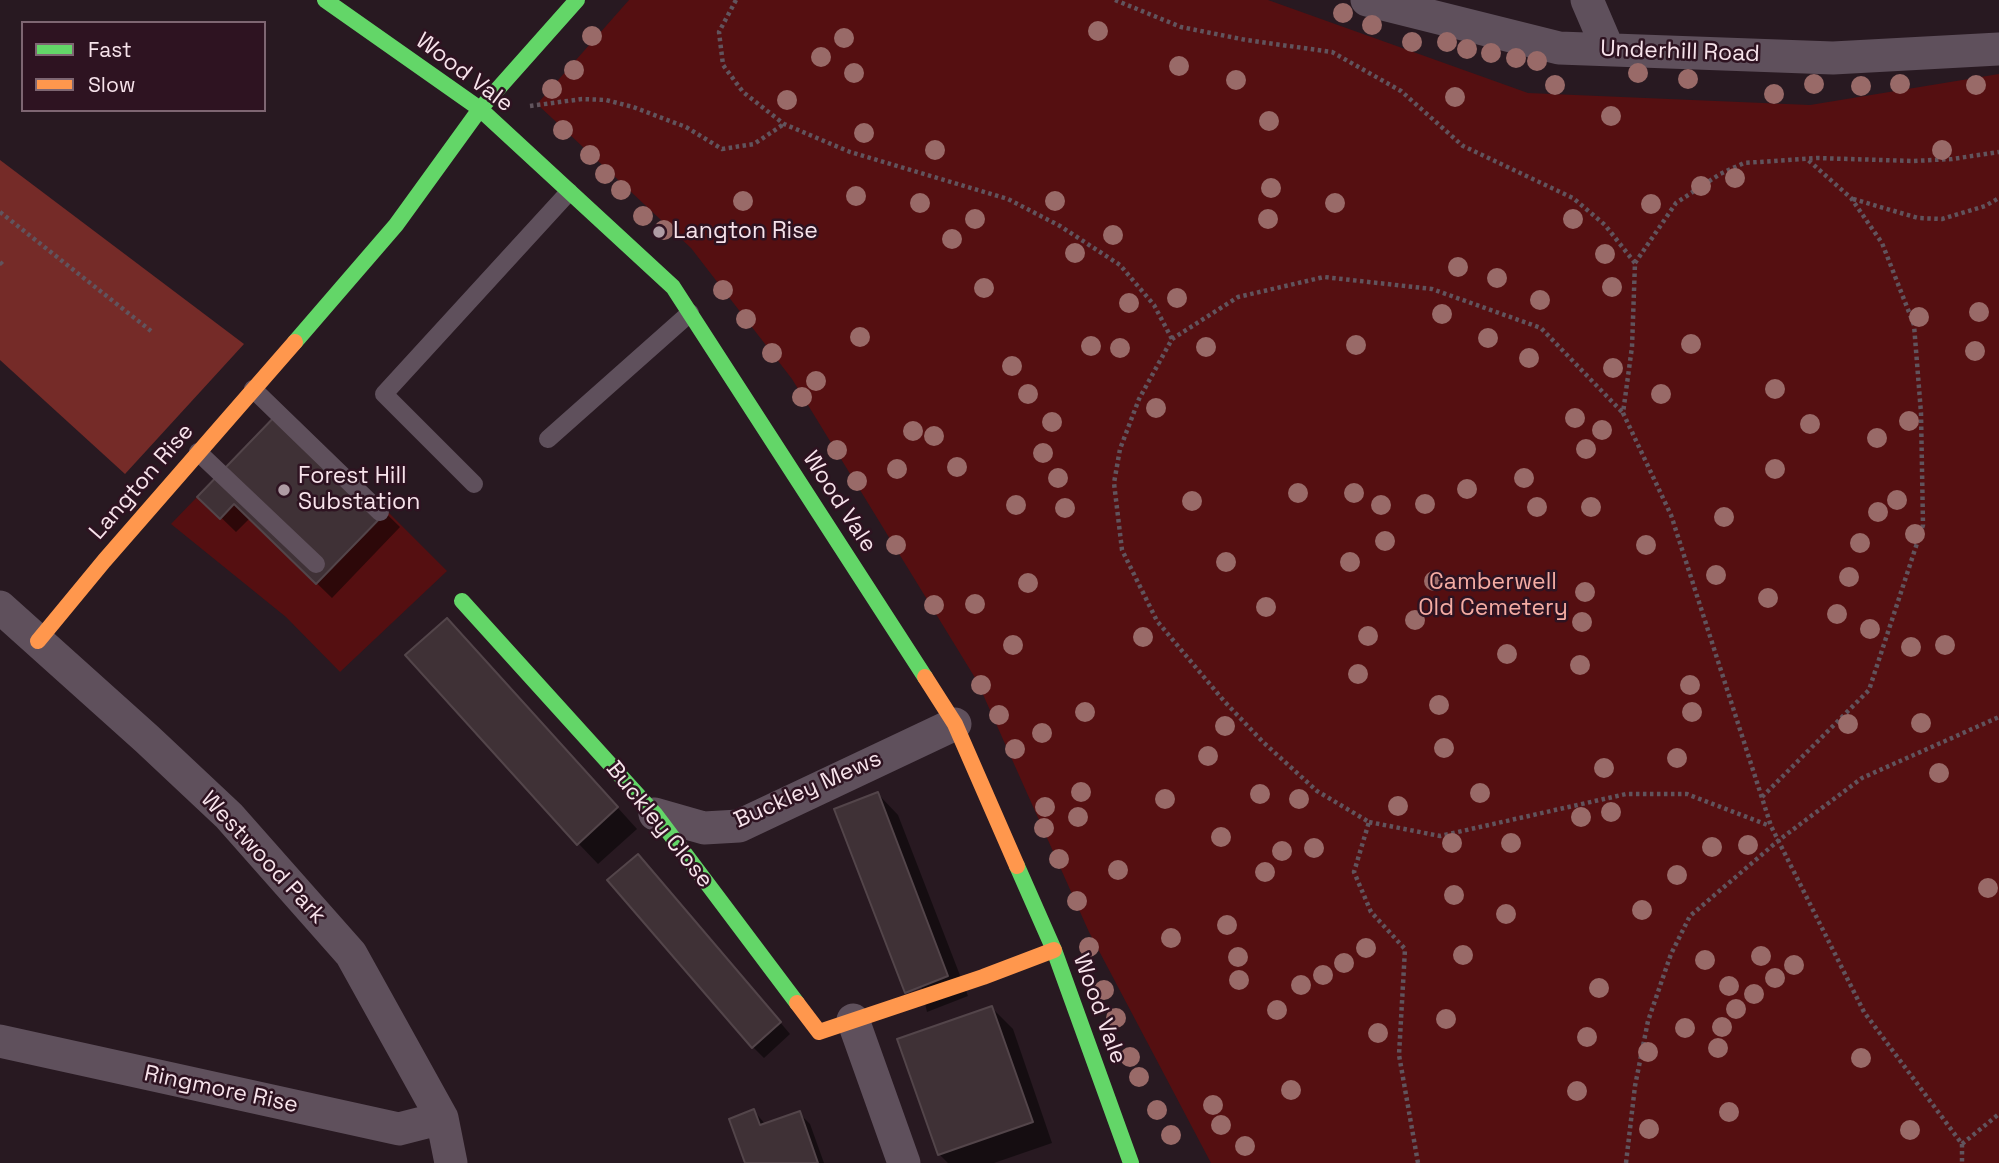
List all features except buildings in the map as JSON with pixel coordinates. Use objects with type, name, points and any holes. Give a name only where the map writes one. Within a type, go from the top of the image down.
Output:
[{"type":"street","name":"Wood Vale","points":[[325,0],[480,109],[673,287],[955,724],[1054,950],[1131,1163]]},
{"type":"street","name":"Langton Rise","points":[[38,641],[396,225],[480,109],[577,0]]},
{"type":"street","name":"Underhill Road","points":[[1367,0],[1559,48],[1833,58],[1999,49]]},
{"type":"street","points":[[1587,0],[1608,49]]},
{"type":"street","name":"Buckley Close","points":[[462,601],[655,814],[819,1032],[1054,950]]},
{"type":"street","name":"Westwood Park","points":[[0,607],[148,739],[229,816],[351,954],[442,1118],[451,1163]]},
{"type":"street","name":"Buckley Mews","points":[[655,814],[704,828],[739,826],[955,724]]},
{"type":"street","points":[[853,1020],[904,1163]]},
{"type":"street","name":"Ringmore Rise","points":[[0,1041],[399,1129],[442,1118]]},
{"type":"lane","points":[[474,484],[384,394],[569,192]]},
{"type":"lane","points":[[548,439],[690,313]]},
{"type":"lane","points":[[253,389],[380,512]]},
{"type":"lane","points":[[198,452],[316,564]]},
{"type":"path","points":[[736,0],[719,32],[723,65],[743,92],[784,124],[850,152],[1008,200],[1060,226],[1120,265],[1154,304],[1172,339]]},
{"type":"path","points":[[1115,0],[1181,27],[1246,40],[1332,52],[1401,91],[1463,146],[1573,198],[1605,225],[1635,263]]},
{"type":"path","points":[[480,109],[582,99],[606,100],[634,107],[686,127],[722,149],[754,144],[784,124]]},
{"type":"path","points":[[1623,413],[1632,347],[1635,263],[1676,204],[1720,174],[1744,163],[1807,159],[1913,161],[1999,152]]},
{"type":"path","points":[[1762,797],[1869,690],[1923,525],[1921,413],[1914,324],[1882,243],[1851,198],[1807,159]]},
{"type":"path","points":[[1851,198],[1917,218],[1942,219],[1984,206],[1999,198]]},
{"type":"path","points":[[0,212],[151,331]]},
{"type":"path","points":[[1771,826],[1687,794],[1626,794],[1440,836],[1370,822],[1317,791],[1263,742],[1224,701],[1157,621],[1122,550],[1114,483],[1120,449],[1139,399],[1172,339],[1238,297],[1324,277],[1432,289],[1541,328],[1623,413],[1671,515],[1771,826],[1864,1012],[1962,1144],[1962,1163]]},
{"type":"path","points":[[1626,1163],[1635,1086],[1648,1021],[1671,954],[1690,916],[1779,840],[1862,778],[1999,717]]},
{"type":"path","points":[[1370,822],[1354,872],[1371,912],[1405,949],[1399,1055],[1418,1163]]},
{"type":"path","points":[[1962,1144],[1999,1114]]},
{"type":"green space","name":"Camberwell Old Cemetery","points":[[629,0],[1268,0],[1528,93],[1810,105],[1999,74],[1999,1163],[1211,1163],[1089,932],[977,681],[792,379],[691,248],[537,104]]},
{"type":"green space","points":[[197,497],[220,519],[234,504],[316,584],[387,511],[447,571],[340,672],[286,617],[171,524]]},
{"type":"shaded area","points":[[0,160],[244,344],[125,474],[0,360]]},
{"type":"traffic: fast","points":[[325,0],[480,109],[673,287],[925,677]]},
{"type":"traffic: fast","points":[[295,342],[396,225],[480,109],[577,0]]},
{"type":"traffic: fast","points":[[462,601],[655,814],[797,1003]]},
{"type":"traffic: fast","points":[[1017,866],[1054,950],[1131,1163]]},
{"type":"traffic: slow","points":[[38,641],[295,342]]},
{"type":"traffic: slow","points":[[925,677],[955,724],[1017,866]]},
{"type":"traffic: slow","points":[[797,1003],[819,1032],[983,977],[1054,950]]},
{"type":"place","name":"Langton Rise","points":[[659,232]]},
{"type":"place","name":"Forest Hill Substation","points":[[284,490]]}]
